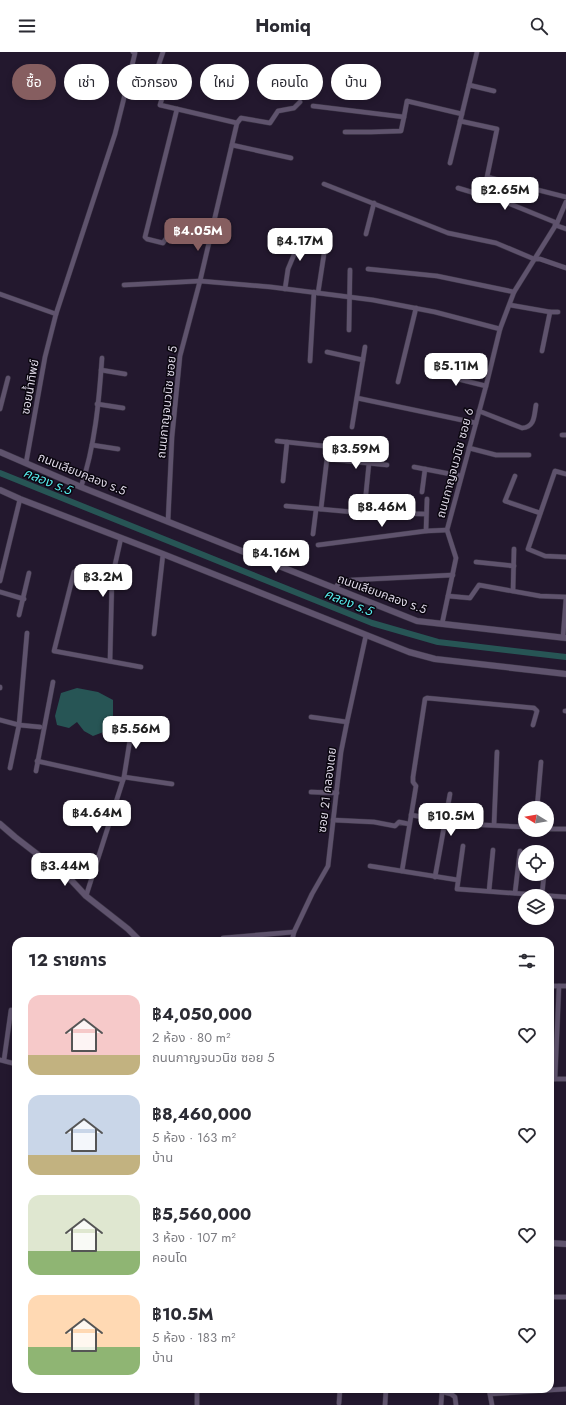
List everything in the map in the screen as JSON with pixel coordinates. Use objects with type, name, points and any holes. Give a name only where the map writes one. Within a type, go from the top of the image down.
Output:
[{"type":"street","name":"ซอยน้ำทิพย์","points":[[133,52],[136,53],[133,64]]},
{"type":"street","points":[[159,64],[163,52]]},
{"type":"street","points":[[450,163],[477,52]]},
{"type":"street","points":[[469,85],[494,91]]},
{"type":"street","name":"ซอยน้ำทิพย์","points":[[26,463],[45,357],[56,314],[115,134],[124,100]]},
{"type":"street","points":[[162,100],[160,105],[237,123],[241,118],[270,123],[278,111],[294,108],[300,102]]},
{"type":"street","points":[[345,132],[401,131],[407,101],[462,114]]},
{"type":"street","points":[[313,106],[404,116]]},
{"type":"street","points":[[172,230],[163,243],[147,239],[145,237],[177,109]]},
{"type":"street","points":[[460,120],[497,129],[487,177],[566,197]]},
{"type":"street","name":"ถนนกาญจนวนิช ซอย 5","points":[[168,521],[172,437],[180,356],[200,281],[237,123]]},
{"type":"street","points":[[232,145],[291,158]]},
{"type":"street","points":[[324,184],[448,233],[496,244],[534,259],[540,258],[566,268]]},
{"type":"street","points":[[458,188],[508,203],[566,228]]},
{"type":"street","name":"ถนนกาญจนวนิช ซอย 6","points":[[442,624],[456,558],[447,530],[500,329],[514,292],[556,224],[566,202]]},
{"type":"street","points":[[366,234],[374,203]]},
{"type":"street","points":[[285,289],[288,269],[295,254],[300,232]]},
{"type":"street","points":[[310,361],[316,293],[326,241]]},
{"type":"street","points":[[368,269],[437,276],[514,292]]},
{"type":"street","points":[[349,330],[350,270]]},
{"type":"street","points":[[124,285],[200,281],[285,289],[373,300],[416,308],[500,329]]},
{"type":"street","points":[[0,294],[56,314]]},
{"type":"street","points":[[510,305],[558,312]]},
{"type":"street","points":[[398,382],[416,308]]},
{"type":"street","points":[[542,351],[550,312]]},
{"type":"street","points":[[352,427],[365,347]]},
{"type":"street","points":[[327,352],[363,360]]},
{"type":"street","points":[[81,487],[87,470],[92,445],[102,370],[102,358]]},
{"type":"street","points":[[102,370],[126,374]]},
{"type":"street","points":[[430,372],[486,386]]},
{"type":"street","points":[[0,410],[8,378]]},
{"type":"street","points":[[357,398],[476,424]]},
{"type":"street","points":[[97,404],[123,408]]},
{"type":"street","points":[[479,412],[522,428],[528,428],[532,424],[536,406]]},
{"type":"street","points":[[276,441],[324,446],[328,450],[328,458],[313,534]]},
{"type":"street","points":[[283,480],[287,442]]},
{"type":"street","points":[[92,445],[118,449]]},
{"type":"street","points":[[469,448],[496,455],[529,455]]},
{"type":"street","name":"ถนนเลียบคลอง ร.5","points":[[0,452],[81,487],[417,621],[564,638]]},
{"type":"street","points":[[328,458],[386,465]]},
{"type":"street","points":[[364,513],[369,463]]},
{"type":"street","points":[[414,467],[462,476]]},
{"type":"street","points":[[422,492],[425,469]]},
{"type":"street","points":[[566,474],[555,470],[528,549],[546,556],[566,557]]},
{"type":"street","points":[[515,476],[505,501],[540,513]]},
{"type":"street","points":[[0,490],[409,652],[434,659],[566,674]]},
{"type":"street","points":[[0,581],[20,499]]},
{"type":"street","points":[[426,531],[427,499]]},
{"type":"street","points":[[286,506],[364,513],[426,514]]},
{"type":"street","points":[[318,545],[426,531],[447,530]]},
{"type":"street","points":[[110,661],[112,578],[121,538]]},
{"type":"street","points":[[514,549],[514,591]]},
{"type":"street","points":[[154,634],[163,554]]},
{"type":"street","points":[[476,562],[514,566]]},
{"type":"street","points":[[112,578],[74,572],[54,651],[141,667]]},
{"type":"street","points":[[19,615],[29,573]]},
{"type":"street","points":[[335,588],[339,583],[352,580],[453,574]]},
{"type":"street","points":[[448,596],[470,598],[479,585],[540,596],[566,598],[564,638]]},
{"type":"street","points":[[0,592],[24,599]]},
{"type":"street","points":[[10,768],[19,725],[27,633]]},
{"type":"street","name":"ซอย 21 คลองเตย","points":[[293,937],[312,894],[328,866],[342,752],[366,635]]},
{"type":"street","points":[[36,771],[53,682]]},
{"type":"street","points":[[402,871],[416,786],[413,782],[413,777],[425,699],[534,708],[537,711],[533,726]]},
{"type":"street","points":[[311,717],[347,722]]},
{"type":"street","points":[[0,720],[19,725],[40,727]]},
{"type":"street","points":[[86,896],[123,778],[133,721]]},
{"type":"street","points":[[494,825],[498,752]]},
{"type":"street","points":[[38,761],[123,778],[172,784]]},
{"type":"street","points":[[538,801],[541,762]]},
{"type":"street","points":[[310,792],[337,793]]},
{"type":"street","points":[[435,877],[450,794]]},
{"type":"street","points":[[411,816],[464,824],[518,827]]},
{"type":"street","points":[[333,820],[374,822],[394,826],[399,822],[409,824]]},
{"type":"street","points":[[0,824],[72,881],[86,896],[136,937]]},
{"type":"street","points":[[554,828],[566,829]]},
{"type":"street","points":[[464,846],[457,889],[518,893]]},
{"type":"street","points":[[489,891],[492,850]]},
{"type":"street","points":[[370,866],[458,880]]},
{"type":"street","points":[[515,893],[518,868]]},
{"type":"street","points":[[554,896],[566,897]]},
{"type":"street","points":[[235,937],[294,932]]},
{"type":"street","points":[[554,986],[566,986]]},
{"type":"street","points":[[554,1052],[559,986]]},
{"type":"street","points":[[11,1010],[2,1060],[12,1063]]},
{"type":"street","points":[[554,1079],[566,1079]]},
{"type":"street","points":[[554,1243],[566,1244]]},
{"type":"street","points":[[554,1297],[566,1297]]},
{"type":"street","points":[[554,1389],[566,1388]]},
{"type":"street","points":[[197,1393],[197,1405]]},
{"type":"street","points":[[339,1403],[340,1393]]},
{"type":"street","points":[[385,1405],[386,1393]]},
{"type":"street","points":[[441,1405],[442,1393]]},
{"type":"street","points":[[449,1393],[455,1396],[456,1405]]},
{"type":"street","points":[[490,1393],[492,1405]]},
{"type":"shaded area","points":[[77,688],[98,692],[113,700],[113,716],[106,731],[93,736],[84,731],[77,722],[69,728],[57,725],[55,716],[61,693]]},
{"type":"waterway","name":"คลอง ร.5","points":[[0,473],[372,623],[438,642],[566,657]]}]
